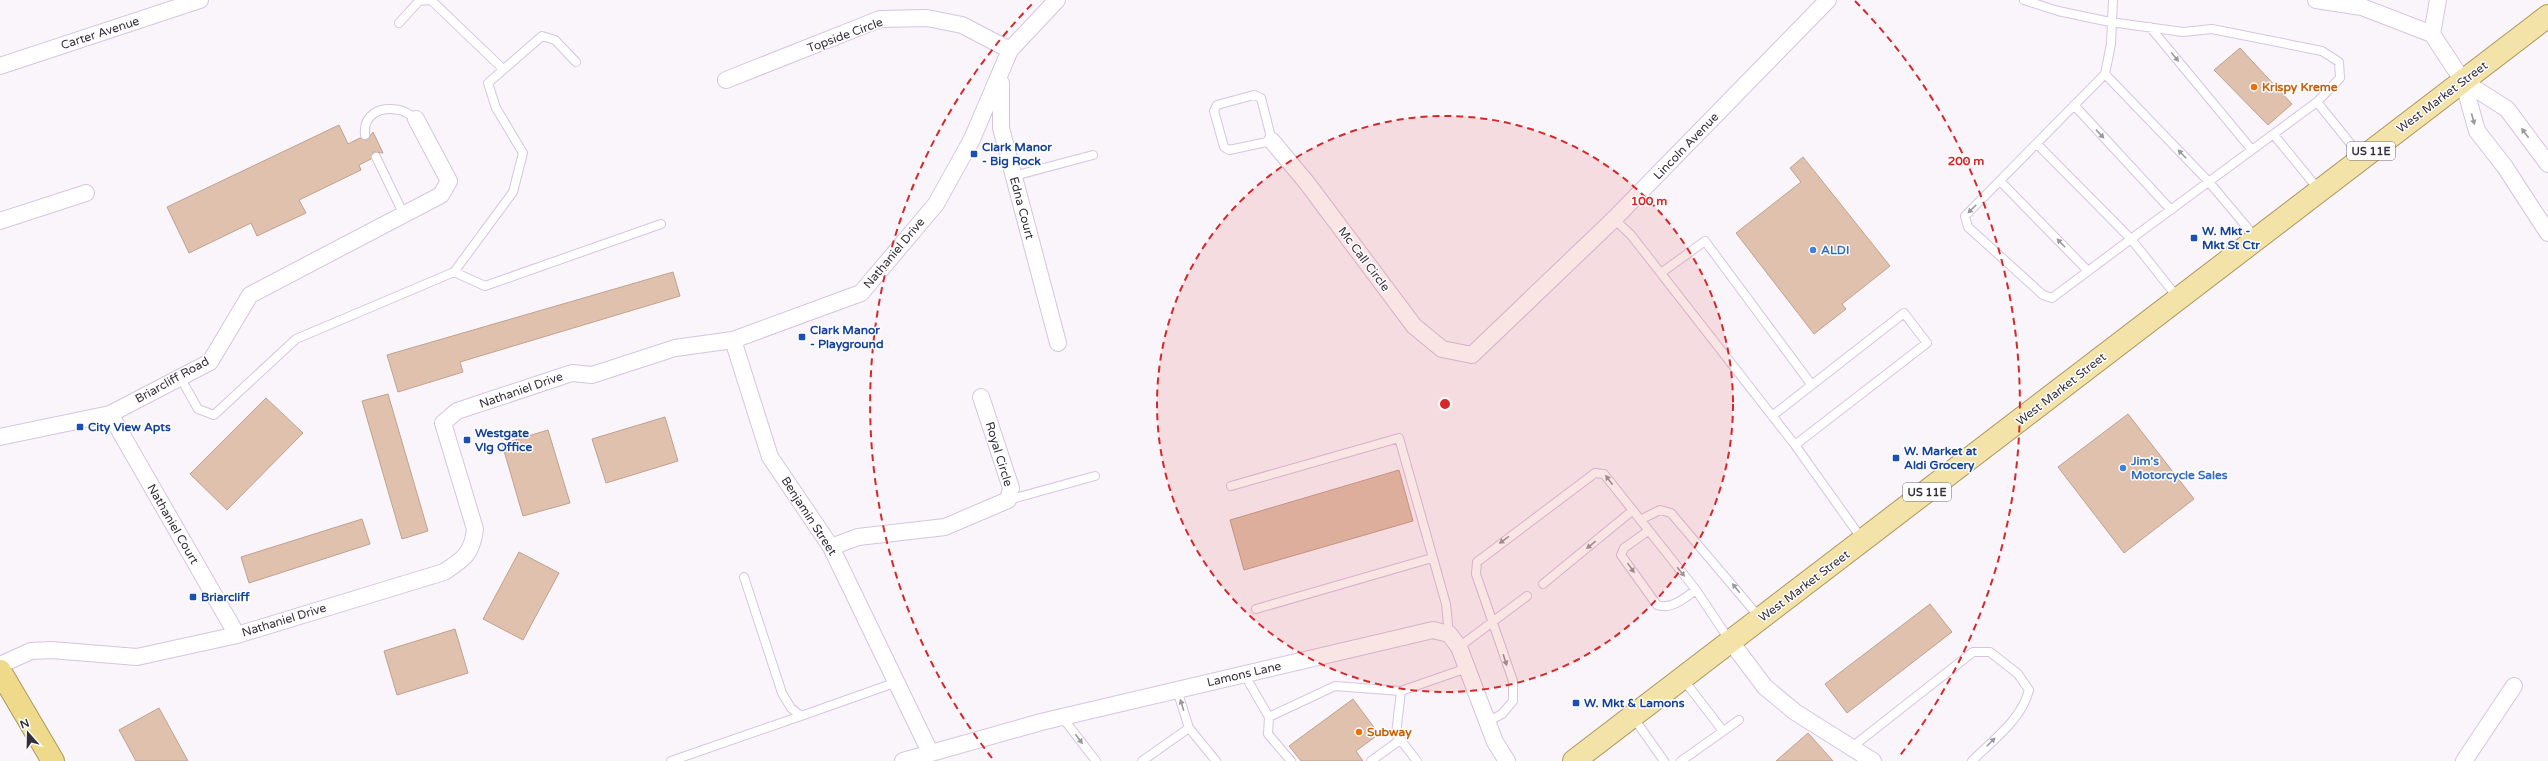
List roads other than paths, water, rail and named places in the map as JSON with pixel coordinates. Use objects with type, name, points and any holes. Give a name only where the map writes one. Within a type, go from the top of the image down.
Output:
[{"type":"highway","points":[[0,671],[53,761]]},
{"type":"main road","name":"West Market Street","points":[[1576,760],[2548,16]]},
{"type":"street","name":"Carter Avenue","points":[[0,66],[200,0]]},
{"type":"street","name":"Nathaniel Drive","points":[[0,665],[31,651],[51,650],[137,657],[237,635],[444,572],[462,561],[473,546],[475,529],[442,423],[457,411],[572,373],[592,376],[675,348],[733,340],[861,293],[936,204],[972,139],[987,108],[1010,50],[1057,0]]},
{"type":"street","name":"Lincoln Avenue","points":[[1472,355],[1614,219],[1828,0]]},
{"type":"street","points":[[2316,0],[2362,7],[2432,34],[2463,81],[2477,131],[2518,186],[2548,233]]},
{"type":"street","points":[[2432,34],[2438,0]]},
{"type":"street","name":"Topside Circle","points":[[726,80],[880,19],[927,18],[962,25],[1010,50]]},
{"type":"street","name":"Edna Court","points":[[1001,71],[1001,128],[1058,344]]},
{"type":"street","points":[[2463,81],[2507,109],[2548,164]]},
{"type":"street","name":"Briarcliff Road","points":[[0,437],[110,414],[210,362],[250,295],[441,195],[449,181],[416,119]]},
{"type":"street","name":"Mc Call Circle","points":[[1272,141],[1307,183],[1414,326],[1442,348],[1472,355]]},
{"type":"street","points":[[0,221],[86,192]]},
{"type":"street","name":"Benjamin Street","points":[[733,340],[770,457],[831,547],[930,752]]},
{"type":"street","name":"Royal Circle","points":[[831,547],[858,536],[945,527],[1008,500],[1012,488],[981,397]]},
{"type":"street","name":"Nathaniel Court","points":[[110,414],[237,635]]},
{"type":"street","name":"Lamons Lane","points":[[903,761],[930,752],[1062,717],[1433,630],[1449,634]]},
{"type":"street","points":[[1449,634],[1460,647],[1495,742],[1508,761]]},
{"type":"street","points":[[1731,642],[1765,687],[1795,712],[1873,761]]},
{"type":"street","points":[[2464,761],[2514,686]]},
{"type":"lane","points":[[398,23],[419,1],[431,0],[503,69]]},
{"type":"lane","points":[[2024,0],[2058,11],[2110,22],[2183,32],[2212,29],[2322,51],[2339,62],[2340,78],[2317,102],[2052,298],[2043,295],[1968,227],[1965,216],[2105,74],[2111,44],[2110,22],[2113,0]]},
{"type":"lane","points":[[2150,27],[2252,150]]},
{"type":"lane","points":[[180,377],[198,409],[214,415],[296,340],[454,272],[513,192],[522,153],[496,108],[488,83],[542,36],[555,40],[576,62]]},
{"type":"lane","points":[[2105,74],[2209,182],[2257,239]]},
{"type":"lane","points":[[1254,95],[1261,98],[1272,141],[1229,150],[1224,147],[1214,111],[1217,105],[1254,95]]},
{"type":"lane","points":[[2317,102],[2362,158]]},
{"type":"lane","points":[[2074,105],[2171,210]]},
{"type":"lane","points":[[365,135],[364,124],[370,115],[381,111],[400,110],[416,119]]},
{"type":"lane","points":[[2274,135],[2320,191]]},
{"type":"lane","points":[[2037,144],[2131,239],[2178,298]]},
{"type":"lane","points":[[1014,176],[1093,155]]},
{"type":"lane","points":[[376,157],[404,215]]},
{"type":"lane","points":[[2000,181],[2088,271]]},
{"type":"lane","points":[[1614,219],[1631,235],[1795,445],[1863,540]]},
{"type":"lane","points":[[454,272],[485,286],[661,224]]},
{"type":"lane","points":[[1661,274],[1705,241],[1811,384]]},
{"type":"lane","points":[[1772,416],[1811,384],[1904,313],[1927,343],[1795,445]]},
{"type":"lane","points":[[1231,486],[1398,438],[1446,604],[1449,634]]},
{"type":"lane","points":[[1487,722],[1502,714],[1513,700],[1512,681],[1494,622],[1476,574],[1477,562],[1487,552],[1595,473],[1604,474],[1696,590],[1731,642]]},
{"type":"lane","points":[[1008,500],[1095,476]]},
{"type":"lane","points":[[1640,520],[1660,510],[1671,513],[1761,619]]},
{"type":"lane","points":[[1543,584],[1632,511]]},
{"type":"lane","points":[[1648,530],[1624,548],[1621,554],[1657,605],[1664,608],[1673,605],[1696,590]]},
{"type":"lane","points":[[1256,609],[1432,558]]},
{"type":"lane","points":[[744,577],[782,693],[791,708],[802,716]]},
{"type":"lane","points":[[1460,647],[1527,596]]},
{"type":"lane","points":[[1852,747],[1973,652],[1990,652],[2018,674],[2029,690],[2026,704],[2010,724],[1972,761]]},
{"type":"lane","points":[[1269,717],[1335,686],[1401,691],[1467,668]]},
{"type":"lane","points":[[1244,674],[1269,717],[1268,734],[1291,761]]},
{"type":"lane","points":[[1682,679],[1723,731]]},
{"type":"lane","points":[[671,761],[897,682]]},
{"type":"lane","points":[[1177,690],[1189,728],[1216,761]]},
{"type":"lane","points":[[1401,691],[1396,734],[1416,761]]},
{"type":"lane","points":[[1632,716],[1664,761]]},
{"type":"lane","points":[[1062,717],[1096,761]]},
{"type":"lane","points":[[1680,761],[1739,720]]},
{"type":"lane","points":[[1142,761],[1189,728]]},
{"type":"lane","points":[[1371,761],[1400,740]]},
{"type":"place","name":"Krispy Kreme","points":[[2254,87]]},
{"type":"place","name":"Clark Manor - Big Rock","points":[[974,154]]},
{"type":"place","name":"W. Mkt - Mkt St Ctr","points":[[2194,238]]},
{"type":"place","name":"ALDI","points":[[1813,250]]},
{"type":"place","name":"Clark Manor - Playground","points":[[802,337]]},
{"type":"place","name":"City View Apts","points":[[80,427]]},
{"type":"place","name":"Westgate Vlg Office","points":[[467,440]]},
{"type":"place","name":"W. Market at Aldi Grocery","points":[[1896,458]]},
{"type":"place","name":"Jim's Motorcycle Sales","points":[[2123,468]]},
{"type":"place","name":"Briarcliff","points":[[193,597]]},
{"type":"place","name":"W. Mkt & Lamons","points":[[1576,703]]},
{"type":"place","name":"Subway","points":[[1359,732]]}]
